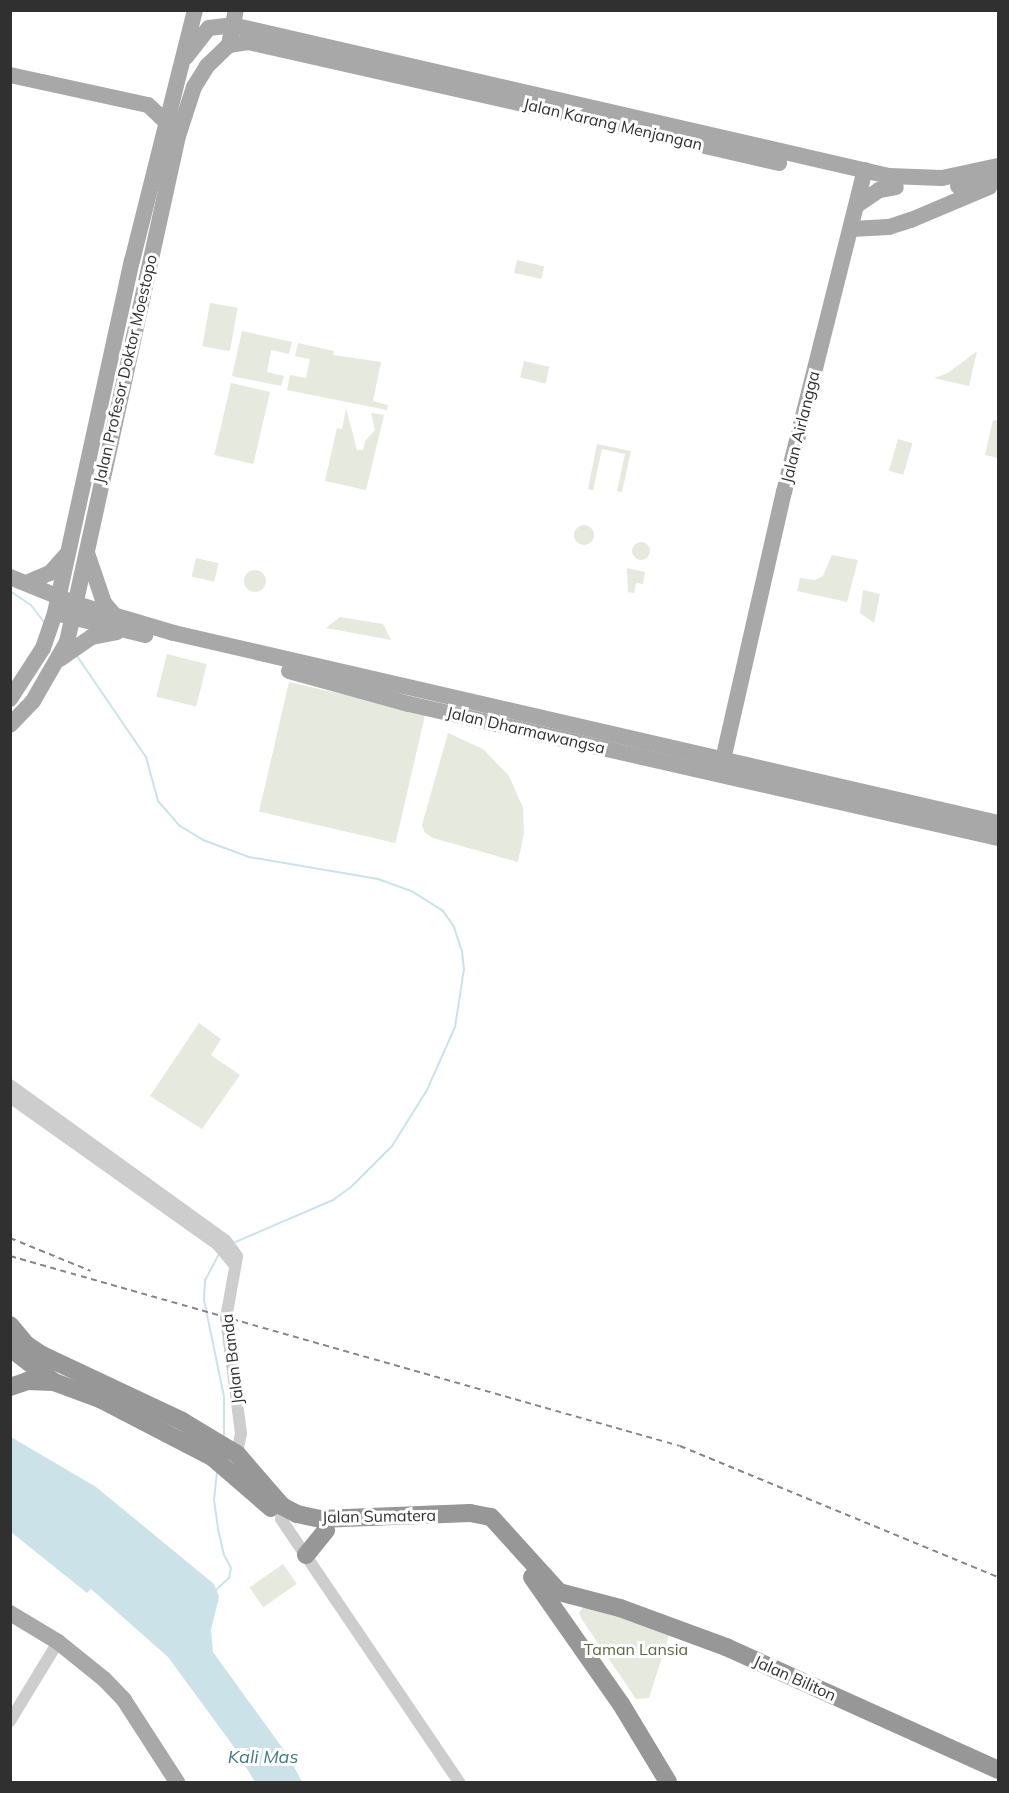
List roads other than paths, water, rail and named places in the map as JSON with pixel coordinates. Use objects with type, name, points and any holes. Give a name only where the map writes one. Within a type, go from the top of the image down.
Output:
[{"type":"highway","name":"Jalan Sumatera","points":[[10,1325],[27,1345],[42,1355],[116,1388],[225,1454],[282,1506],[305,1516],[382,1518],[470,1513],[491,1517],[512,1536],[555,1589],[586,1601]]},
{"type":"highway","points":[[14,1354],[54,1382]]},
{"type":"highway","points":[[10,1387],[27,1381],[54,1382]]},
{"type":"highway","name":"Jalan Sumatera","points":[[54,1382],[100,1399],[225,1454],[281,1519],[295,1526],[326,1530],[470,1526],[493,1530],[510,1546],[570,1631]]},
{"type":"highway","points":[[306,1555],[326,1530]]},
{"type":"highway","points":[[586,1601],[572,1616],[570,1631],[621,1704],[668,1782]]},
{"type":"highway","name":"Jalan Biliton","points":[[586,1601],[620,1608],[726,1647],[999,1770]]},
{"type":"main road","points":[[186,57],[195,10]]},
{"type":"main road","points":[[186,57],[208,28],[236,15]]},
{"type":"main road","points":[[229,45],[236,15]]},
{"type":"main road","name":"Jalan Karang Menjangan","points":[[236,15],[270,34],[626,122]]},
{"type":"main road","name":"Jalan Karang Menjangan","points":[[229,45],[248,42],[626,122],[859,174],[896,187],[941,189],[999,181]]},
{"type":"main road","name":"Jalan Profesor Doktor Moestopo","points":[[10,725],[33,701],[63,633],[86,547],[178,136],[195,87],[207,66],[229,45]]},
{"type":"main road","name":"Jalan Profesor Doktor Moestopo","points":[[10,699],[63,633],[68,552],[166,122],[186,57]]},
{"type":"main road","points":[[10,75],[148,105],[166,122]]},
{"type":"main road","name":"Jalan Karang Menjangan","points":[[859,174],[918,179],[999,166]]},
{"type":"main road","name":"Jalan Airlangga","points":[[717,767],[762,600],[761,586],[838,268],[857,205],[859,174]]},
{"type":"main road","name":"Jalan Airlangga","points":[[838,268],[836,260],[859,174]]},
{"type":"main road","name":"Jalan Karang Menjangan","points":[[851,229],[889,227],[911,220],[999,181]]},
{"type":"main road","points":[[857,205],[879,190],[896,187]]},
{"type":"main road","points":[[86,547],[104,603],[114,615]]},
{"type":"main road","points":[[68,552],[50,573],[18,580],[63,633],[92,637],[126,630]]},
{"type":"main road","name":"Jalan Dharmawangsa","points":[[63,633],[114,615],[411,696]]},
{"type":"main road","name":"Jalan Dharmawangsa","points":[[63,633],[126,630],[876,804],[999,838]]},
{"type":"main road","name":"Jalan Dharmawangsa","points":[[876,804],[999,824]]},
{"type":"main road","points":[[14,1354],[42,1355]]},
{"type":"main road","points":[[10,1613],[58,1642],[99,1675],[124,1700],[177,1782]]},
{"type":"street","points":[[10,1085],[131,1177]]},
{"type":"street","points":[[10,1097],[131,1177]]},
{"type":"street","name":"Jalan Banda","points":[[131,1177],[227,1250],[226,1318],[241,1433],[225,1454]]},
{"type":"street","name":"Jalan Sumatera","points":[[281,1519],[459,1782]]},
{"type":"street","points":[[10,1721],[58,1642]]},
{"type":"water","name":"Kali Mas","points":[[11,1437],[96,1487],[214,1584],[219,1597],[211,1630],[213,1652],[289,1757],[302,1782],[255,1782],[234,1747],[168,1657],[91,1589],[87,1593],[11,1532]]},
{"type":"waterway","points":[[10,591],[31,605],[44,622]]},
{"type":"waterway","points":[[77,656],[146,757],[158,801],[180,826],[203,840],[249,857],[378,879],[413,892],[443,911],[454,927],[462,951],[464,969],[455,1027],[427,1090],[392,1146],[351,1187],[333,1200],[233,1243]]},
{"type":"waterway","points":[[219,1254],[205,1280],[204,1300],[224,1397],[224,1437]]},
{"type":"waterway","points":[[216,1590],[229,1578],[231,1568],[224,1555],[218,1528],[214,1500],[217,1472]]},
{"type":"railway","points":[[10,1238],[91,1271]]},
{"type":"railway","points":[[10,1256],[680,1446],[998,1577]]},
{"type":"park label","name":"Taman Lansia","points":[[636,1649]]}]
